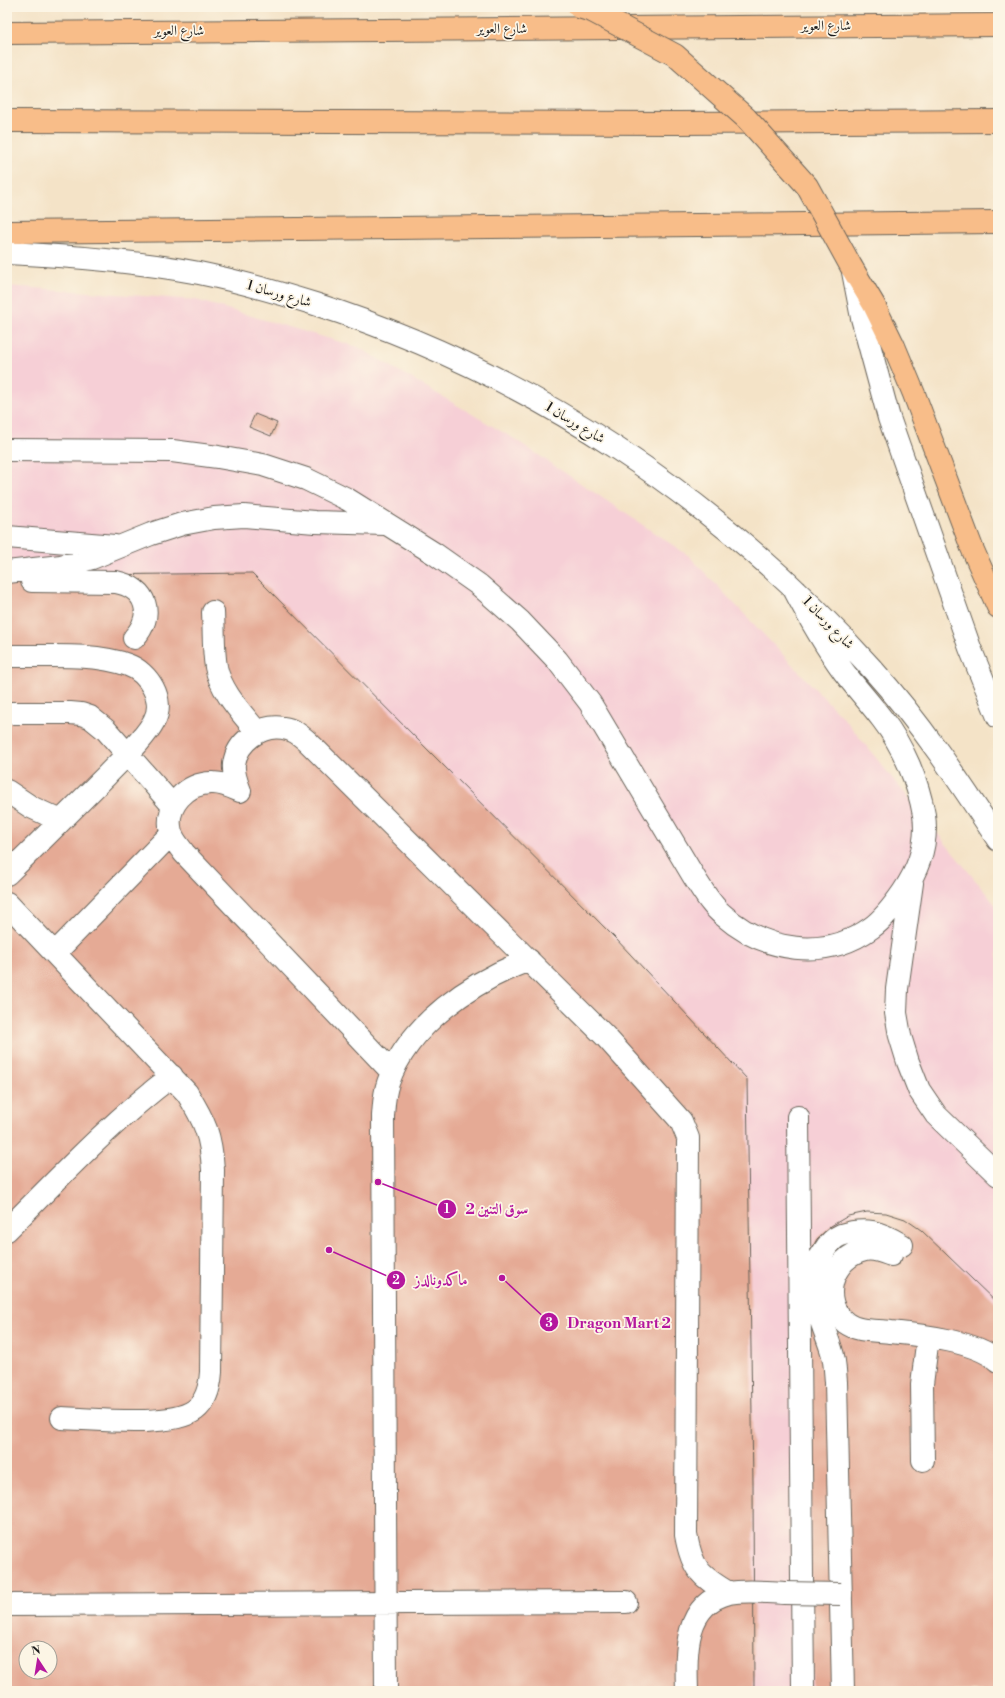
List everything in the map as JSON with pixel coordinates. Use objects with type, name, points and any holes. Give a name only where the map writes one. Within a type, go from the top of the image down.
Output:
[{"type":"main road","points":[[579,7],[592,11],[675,55],[746,118],[807,186],[874,305],[894,346],[914,394],[972,548],[998,606]]},
{"type":"main road","name":"شارع العوير","points":[[7,33],[998,24]]},
{"type":"main road","points":[[7,121],[661,123],[998,121]]},
{"type":"main road","points":[[7,232],[998,222]]},
{"type":"street","name":"شارع ورسان 1","points":[[7,253],[94,259],[200,273],[282,294],[356,317],[442,351],[518,389],[591,432],[708,513],[752,550],[794,589],[874,671],[911,716],[964,788],[998,840]]},
{"type":"street","points":[[852,268],[862,318],[889,418],[970,648],[998,716]]},
{"type":"street","points":[[7,458],[28,449]]},
{"type":"street","points":[[7,450],[172,451],[263,465],[306,479],[347,499],[435,554],[479,585],[520,621],[557,660],[590,704],[707,897],[723,915],[743,930],[765,941],[788,948],[809,949],[832,946],[852,939],[871,928],[888,913],[912,878],[920,858],[925,837],[924,816],[910,768],[898,743],[882,719],[844,672],[826,645],[794,589]]},
{"type":"street","points":[[7,572],[61,566],[92,558],[152,534],[182,524],[214,518],[244,516],[315,522],[385,524]]},
{"type":"street","points":[[7,537],[122,546]]},
{"type":"street","points":[[7,581],[116,582],[127,584],[140,594],[143,598],[146,609],[146,620],[141,630],[134,638]]},
{"type":"street","points":[[213,612],[216,667],[219,677],[225,688],[257,732]]},
{"type":"street","points":[[7,656],[91,657],[109,659],[139,670],[147,678],[153,688],[157,700],[155,720],[127,754],[7,874]]},
{"type":"street","points":[[7,713],[70,713],[90,717],[99,723],[173,806]]},
{"type":"street","points":[[392,1072],[184,853],[171,834],[170,814],[173,806],[188,790],[205,783],[223,784],[240,791],[235,778],[234,765],[238,752],[246,740],[257,732],[270,727],[283,728],[296,732],[307,741],[604,1036],[676,1114],[686,1130],[688,1138],[686,1535],[690,1554],[698,1570],[710,1582],[729,1593]]},
{"type":"street","points":[[7,791],[31,807],[61,821]]},
{"type":"street","points":[[55,953],[171,834]]},
{"type":"street","points":[[912,878],[897,989],[896,1012],[900,1036],[919,1090],[936,1115],[998,1175]]},
{"type":"street","points":[[7,903],[187,1093],[206,1127],[212,1149],[212,1372],[210,1386],[205,1399],[195,1410],[183,1417],[169,1419],[138,1421],[62,1418]]},
{"type":"street","points":[[386,1691],[383,1116],[387,1085],[392,1072],[404,1052],[423,1027],[448,1006],[488,978],[529,960]]},
{"type":"street","points":[[7,1230],[107,1129],[139,1101],[172,1076]]},
{"type":"street","points":[[798,1116],[803,1691]]},
{"type":"street","points":[[843,1691],[836,1382],[832,1354],[813,1296],[813,1276],[818,1258],[837,1236],[852,1232],[867,1231],[882,1233],[897,1250],[866,1250],[854,1254],[844,1260],[837,1268],[832,1279],[830,1290],[832,1304],[838,1316],[847,1324],[858,1328],[928,1337],[971,1346],[983,1350],[998,1361]]},
{"type":"street","points":[[923,1460],[922,1384],[928,1337]]},
{"type":"street","points":[[687,1691],[687,1644],[695,1620],[702,1609],[713,1600],[729,1593],[841,1594]]},
{"type":"street","points":[[7,1605],[626,1602]]},
{"type":"shaded area","points":[[7,286],[196,300],[358,347],[516,440],[689,556],[846,721],[998,908],[998,1691],[7,1691]]},
{"type":"building","points":[[255,414],[277,423],[271,436],[249,427]]},
{"type":"building","points":[[252,573],[616,939],[747,1079],[753,1484],[754,1691],[7,1691],[7,576]]},
{"type":"building","points":[[867,1212],[886,1213],[905,1219],[921,1230],[998,1304],[998,1691],[812,1691],[808,1256],[817,1239],[831,1226],[848,1216]]},
{"type":"place","name":"سوق التنين 2","points":[[378,1182]]},
{"type":"place","name":"ماكدونالدز","points":[[329,1250]]},
{"type":"place","name":"Dragon Mart 2","points":[[502,1278]]}]
